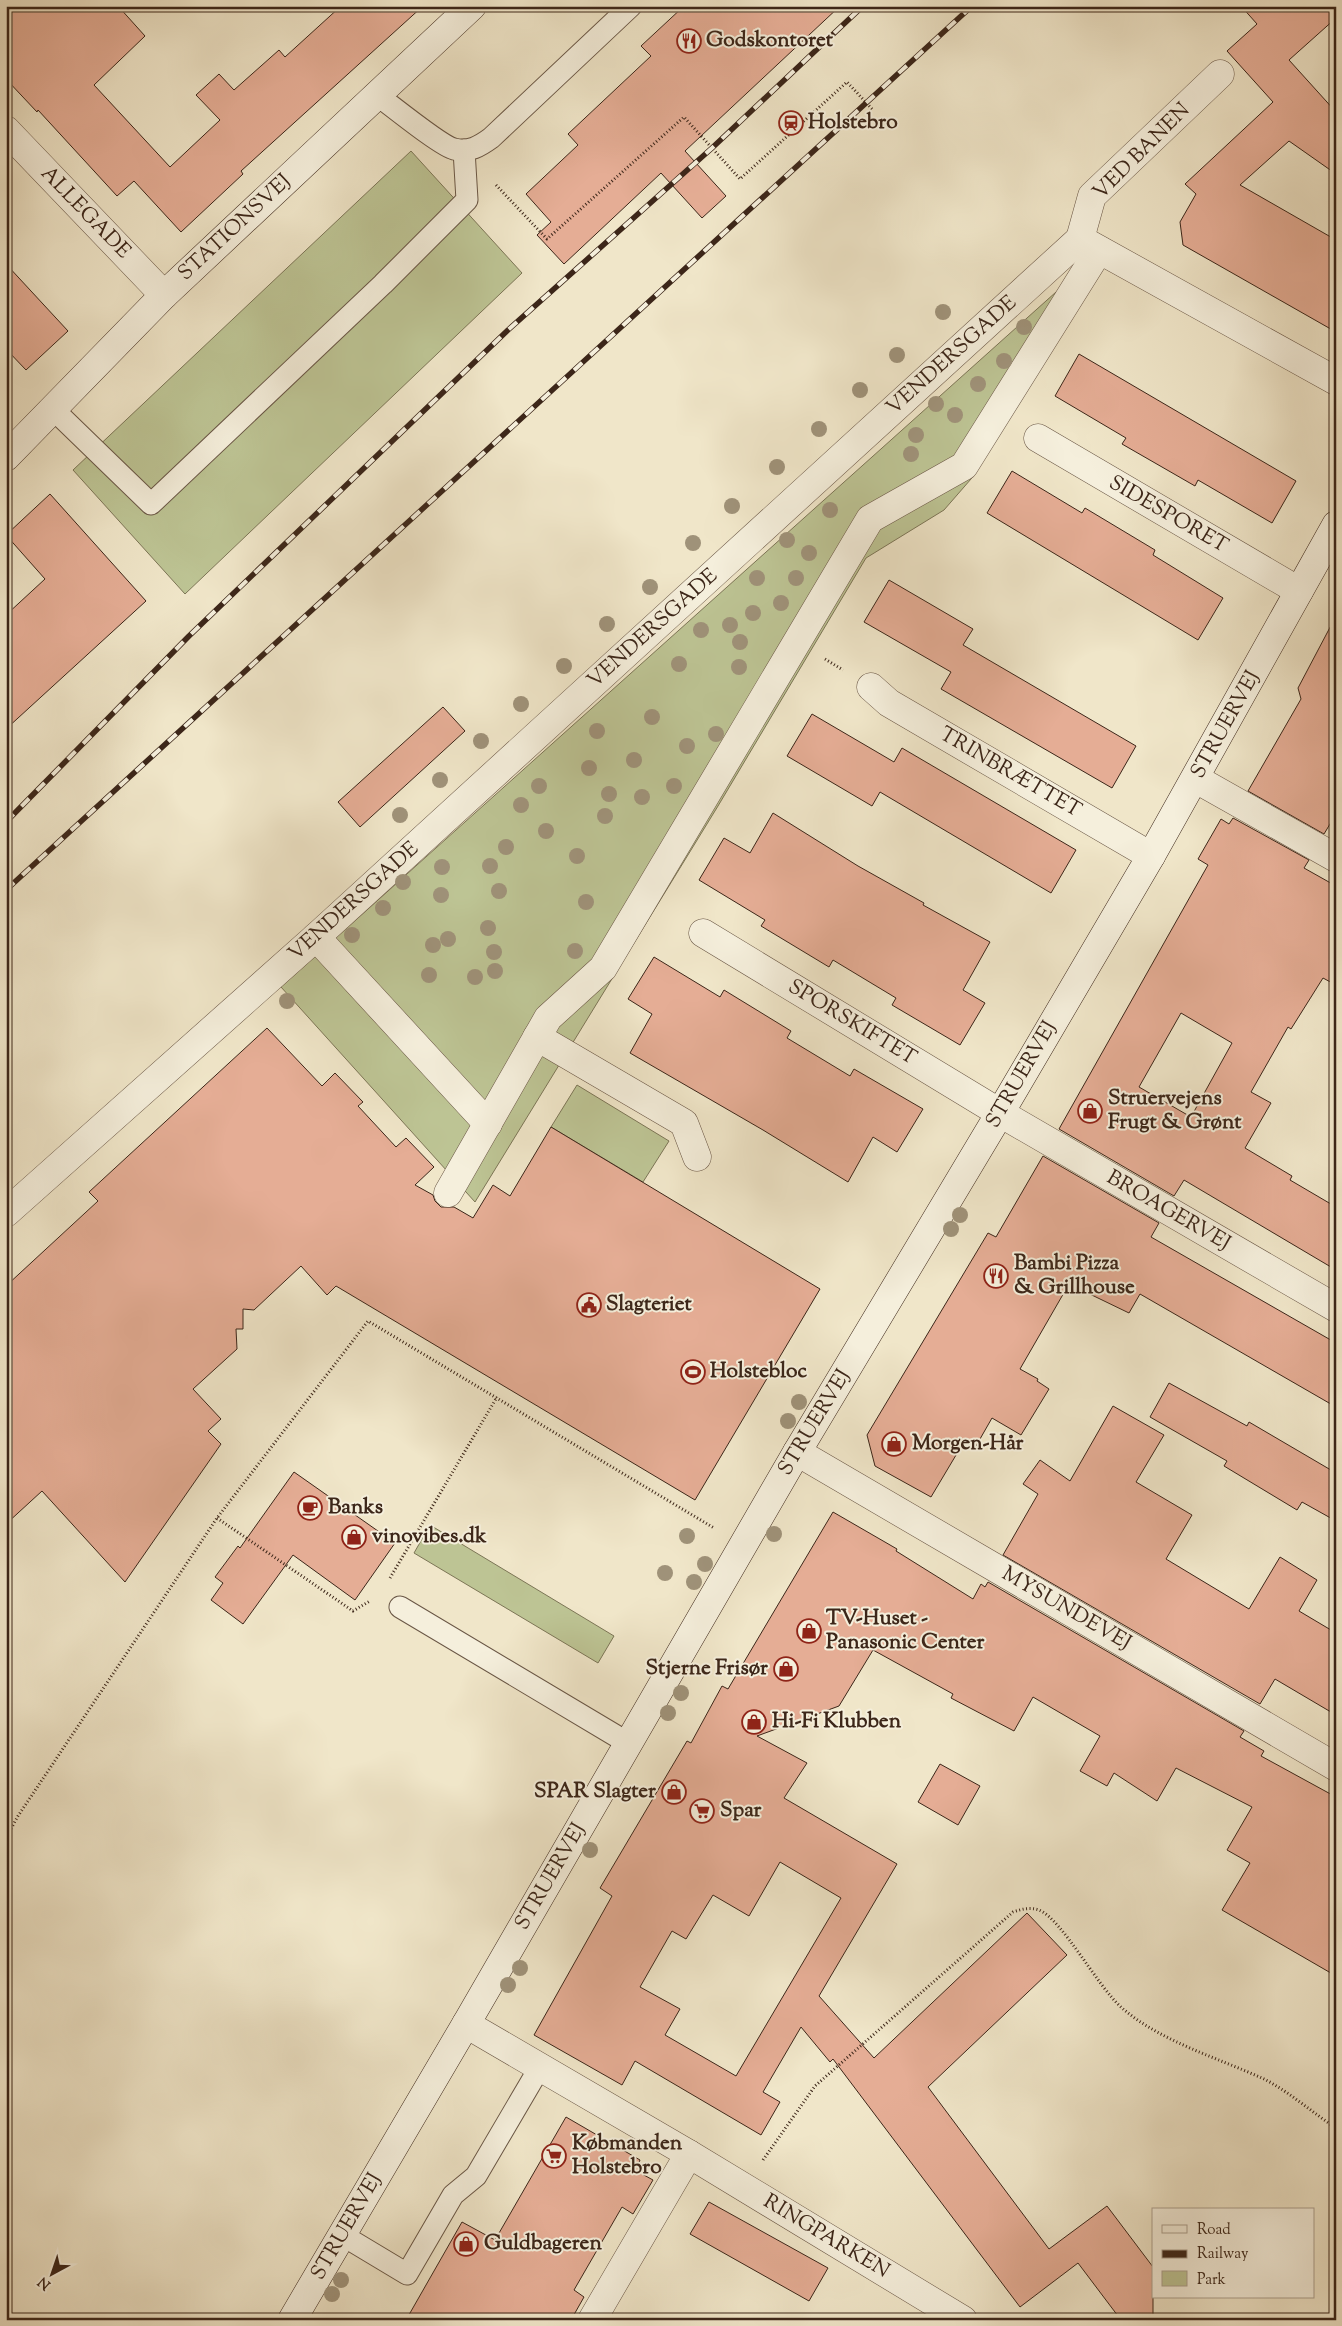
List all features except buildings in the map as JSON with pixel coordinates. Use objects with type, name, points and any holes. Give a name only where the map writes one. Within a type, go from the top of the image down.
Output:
[{"type":"street","name":"STATIONSVEJ","points":[[6,457],[164,295],[472,6]]},
{"type":"street","name":"VED BANEN","points":[[448,1193],[548,1018],[603,968],[870,519],[964,466],[1090,245],[1092,196],[1220,74]]},
{"type":"street","name":"ALLEGADE","points":[[6,130],[164,295]]},
{"type":"street","points":[[1090,245],[1336,382]]},
{"type":"street","name":"VENDERSGADE","points":[[6,1213],[1090,245]]},
{"type":"street","name":"SIDESPORET","points":[[1038,438],[1299,591]]},
{"type":"street","name":"STRUERVEJ","points":[[292,2320],[466,2024],[797,1452],[1000,1113],[1196,779],[1336,525]]},
{"type":"street","name":"TRINBRÆTTET","points":[[871,687],[889,703],[1151,856]]},
{"type":"street","points":[[1196,779],[1336,858]]},
{"type":"street","name":"SPORSKIFTET","points":[[703,933],[1000,1113]]},
{"type":"street","points":[[316,937],[488,1124]]},
{"type":"street","points":[[537,1037],[684,1123],[697,1157]]},
{"type":"street","name":"BROAGERVEJ","points":[[1000,1113],[1336,1308]]},
{"type":"street","name":"MYSUNDEVEJ","points":[[797,1452],[1336,1767]]},
{"type":"street","name":"RINGPARKEN","points":[[466,2024],[688,2154],[963,2320]]},
{"type":"street","points":[[592,2320],[688,2154]]},
{"type":"lane","points":[[377,95],[449,147],[464,150],[476,148],[491,138],[631,6]]},
{"type":"lane","points":[[53,409],[151,504],[383,284],[467,200],[464,150]]},
{"type":"lane","points":[[400,1607],[628,1743]]},
{"type":"lane","points":[[342,2235],[407,2274],[453,2195],[476,2176],[540,2067]]},
{"type":"path","points":[[464,150],[548,239],[684,116],[740,178],[847,82],[873,110]]},
{"type":"path","points":[[797,641],[871,687]]},
{"type":"path","points":[[6,1838],[18,1816],[217,1518],[368,1321],[743,1546]]},
{"type":"path","points":[[217,1518],[353,1611],[380,1596],[497,1397]]},
{"type":"path","points":[[380,1596],[400,1607]]},
{"type":"path","points":[[744,2188],[815,2086],[1013,1912],[1025,1908],[1039,1910],[1053,1919],[1099,1983],[1122,2008],[1155,2031],[1266,2080],[1336,2128]]},
{"type":"green space","points":[[411,151],[522,273],[185,594],[73,470]]},
{"type":"green space","points":[[1087,285],[971,479],[944,510],[866,558],[718,806],[475,1202],[281,987],[1056,292]]},
{"type":"green space","points":[[577,1085],[669,1141],[643,1182],[551,1127]]},
{"type":"green space","points":[[430,1525],[614,1636],[598,1663],[414,1553]]},
{"type":"railway","points":[[6,822],[189,636],[508,330],[712,148],[863,6]]},
{"type":"railway","points":[[6,890],[972,6]]},
{"type":"place","name":"Godskontoret","points":[[689,41]]},
{"type":"place","name":"Holstebro","points":[[791,123]]},
{"type":"place","name":"Struervejens Frugt & Grønt","points":[[1090,1111]]},
{"type":"place","name":"Bambi Pizza & Grillhouse","points":[[996,1276]]},
{"type":"place","name":"Slagteriet","points":[[589,1305]]},
{"type":"place","name":"Holstebloc","points":[[693,1372]]},
{"type":"place","name":"Morgen-Hår","points":[[894,1444]]},
{"type":"place","name":"Banks","points":[[310,1508]]},
{"type":"place","name":"vinovibes.dk","points":[[354,1537]]},
{"type":"place","name":"TV-Huset - Panasonic Center","points":[[809,1631]]},
{"type":"place","name":"Stjerne Frisør","points":[[786,1669]]},
{"type":"place","name":"Hi-Fi Klubben","points":[[754,1722]]},
{"type":"place","name":"SPAR Slagter","points":[[674,1792]]},
{"type":"place","name":"Spar","points":[[702,1811]]},
{"type":"place","name":"Købmanden Holstebro","points":[[554,2156]]},
{"type":"place","name":"Guldbageren","points":[[466,2244]]}]
